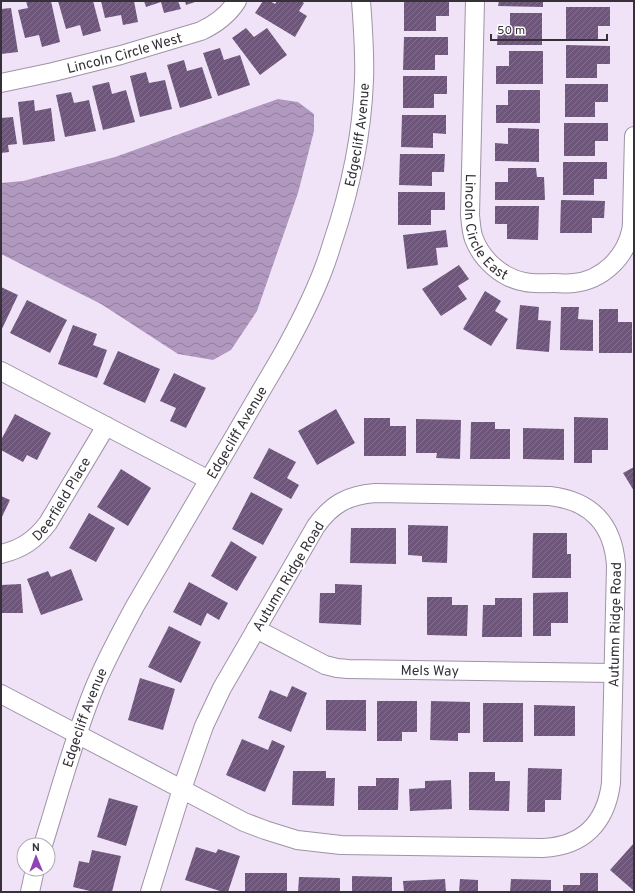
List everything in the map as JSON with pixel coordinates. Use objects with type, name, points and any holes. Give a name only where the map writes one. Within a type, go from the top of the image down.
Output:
[{"type":"street","name":"Lincoln Circle West","points":[[1,83],[121,56],[200,31],[221,20],[237,1]]},
{"type":"street","name":"Edgecliff Avenue","points":[[46,837],[93,690],[112,647],[282,355],[304,314],[323,272],[342,217],[360,127],[364,80],[362,1]]},
{"type":"street","name":"Lincoln Circle East","points":[[475,1],[470,215],[471,226],[478,248],[493,266],[512,278],[524,282],[543,283],[573,283],[585,281],[610,267],[621,254],[628,241],[631,230],[634,136]]},
{"type":"street","points":[[1,371],[209,480]]},
{"type":"street","name":"Deerfield Place","points":[[1,554],[22,547],[41,532],[48,523],[106,426]]},
{"type":"street","name":"Autumn Ridge Road","points":[[1,694],[244,822],[297,840],[341,845],[543,848],[554,848],[566,845],[581,837],[594,826],[604,811],[611,783],[616,565],[612,542],[604,526],[593,513],[584,506],[573,501],[550,496],[375,493],[352,497],[332,508],[316,526],[222,688],[204,726],[182,789]]},
{"type":"street","name":"Mels Way","points":[[256,629],[325,665],[337,668],[613,673]]},
{"type":"street","points":[[150,892],[182,789]]},
{"type":"street","points":[[30,892],[33,877]]},
{"type":"water","points":[[278,99],[298,102],[314,114],[314,131],[298,193],[257,311],[231,350],[213,360],[178,354],[101,304],[1,254],[1,183],[23,181],[115,157]]},
{"type":"building","points":[[26,1],[51,1],[60,42],[42,47],[39,35],[25,38],[18,10],[28,8]]},
{"type":"building","points":[[58,1],[93,1],[101,31],[83,36],[80,25],[66,29]]},
{"type":"building","points":[[101,1],[134,1],[138,22],[123,25],[121,15],[105,18]]},
{"type":"building","points":[[144,1],[178,1],[181,9],[164,13],[161,2],[146,7]]},
{"type":"building","points":[[185,1],[198,1],[186,5]]},
{"type":"building","points":[[263,1],[270,1],[275,4],[277,1],[301,1],[304,3],[299,11],[307,16],[295,37],[255,13]]},
{"type":"building","points":[[404,1],[449,1],[449,16],[436,16],[436,31],[404,31]]},
{"type":"building","points":[[499,1],[543,1],[543,7],[498,6]]},
{"type":"building","points":[[566,7],[610,7],[610,26],[598,26],[598,39],[566,39]]},
{"type":"building","points":[[11,8],[18,52],[1,54],[1,9]]},
{"type":"building","points":[[510,13],[542,13],[542,45],[497,45],[498,27],[510,27]]},
{"type":"building","points":[[246,28],[254,37],[267,28],[287,55],[260,75],[232,38]]},
{"type":"building","points":[[404,37],[448,37],[448,55],[435,55],[435,70],[403,70]]},
{"type":"building","points":[[566,45],[610,46],[610,64],[597,64],[597,78],[566,78]]},
{"type":"building","points":[[220,48],[224,60],[240,55],[250,85],[218,96],[203,53]]},
{"type":"building","points":[[509,51],[543,51],[543,84],[496,84],[496,66],[509,66]]},
{"type":"building","points":[[184,60],[187,71],[202,67],[212,98],[180,108],[167,65]]},
{"type":"building","points":[[146,72],[149,83],[165,80],[172,109],[140,117],[130,76]]},
{"type":"building","points":[[403,76],[447,76],[447,94],[434,94],[434,108],[403,108]]},
{"type":"building","points":[[109,82],[112,94],[126,90],[135,122],[103,130],[92,86]]},
{"type":"building","points":[[565,84],[608,84],[608,102],[595,102],[595,117],[565,117]]},
{"type":"building","points":[[508,90],[540,90],[540,123],[496,123],[496,105],[508,105]]},
{"type":"building","points":[[71,92],[74,103],[89,100],[96,131],[65,137],[56,95]]},
{"type":"building","points":[[34,100],[35,111],[51,108],[55,141],[23,145],[18,102]]},
{"type":"building","points":[[402,115],[446,115],[446,134],[433,133],[433,148],[401,147]]},
{"type":"building","points":[[13,117],[17,144],[8,145],[9,152],[1,153],[1,118]]},
{"type":"building","points":[[564,123],[608,123],[608,141],[595,141],[595,156],[564,156]]},
{"type":"building","points":[[508,128],[539,129],[539,162],[495,161],[495,143],[508,144]]},
{"type":"building","points":[[400,154],[445,154],[444,172],[432,172],[432,186],[399,185]]},
{"type":"building","points":[[563,162],[607,162],[607,179],[594,179],[594,195],[563,195]]},
{"type":"building","points":[[508,168],[536,168],[537,177],[544,177],[545,200],[495,200],[495,182],[508,182]]},
{"type":"building","points":[[398,192],[445,192],[445,210],[431,210],[431,225],[398,225]]},
{"type":"building","points":[[561,200],[605,201],[604,218],[592,218],[592,233],[560,233]]},
{"type":"building","points":[[495,206],[539,206],[538,240],[507,239],[507,224],[495,224]]},
{"type":"building","points":[[446,230],[448,247],[436,248],[438,265],[407,269],[403,235]]},
{"type":"building","points":[[459,265],[469,279],[458,286],[467,299],[441,316],[422,289]]},
{"type":"building","points":[[1,287],[18,295],[1,331]]},
{"type":"building","points":[[485,291],[501,301],[495,311],[508,319],[491,346],[463,329]]},
{"type":"building","points":[[27,300],[67,320],[50,353],[10,333]]},
{"type":"building","points":[[520,305],[539,307],[538,320],[551,321],[549,352],[516,349]]},
{"type":"building","points":[[561,307],[579,307],[578,319],[593,320],[593,351],[560,350]]},
{"type":"building","points":[[599,309],[618,309],[618,322],[632,322],[632,353],[599,353]]},
{"type":"building","points":[[73,325],[97,334],[93,345],[107,350],[97,378],[58,364]]},
{"type":"building","points":[[118,351],[160,369],[145,403],[103,384]]},
{"type":"building","points":[[174,373],[206,388],[186,428],[170,421],[176,408],[160,401]]},
{"type":"building","points":[[336,409],[355,443],[317,465],[298,431]]},
{"type":"building","points":[[15,414],[51,433],[37,460],[27,455],[23,462],[1,450],[1,440]]},
{"type":"building","points":[[574,417],[608,418],[608,450],[592,450],[592,463],[574,463]]},
{"type":"building","points":[[364,418],[390,418],[390,426],[406,426],[406,456],[364,456]]},
{"type":"building","points":[[416,419],[461,420],[460,459],[436,458],[437,453],[416,453]]},
{"type":"building","points":[[471,422],[495,422],[495,429],[510,429],[510,459],[470,459]]},
{"type":"building","points":[[523,428],[564,429],[564,460],[523,459]]},
{"type":"building","points":[[269,448],[296,462],[287,478],[299,485],[291,499],[253,478]]},
{"type":"building","points":[[634,467],[634,491],[623,473]]},
{"type":"building","points":[[121,469],[151,488],[128,526],[97,507]]},
{"type":"building","points":[[251,492],[283,509],[263,545],[232,529]]},
{"type":"building","points":[[1,496],[10,500],[1,519]]},
{"type":"building","points":[[89,513],[115,528],[96,562],[69,548]]},
{"type":"building","points":[[408,525],[448,526],[447,563],[422,562],[422,556],[408,555]]},
{"type":"building","points":[[351,528],[396,528],[396,564],[350,563]]},
{"type":"building","points":[[533,533],[567,533],[567,554],[571,554],[571,578],[532,578]]},
{"type":"building","points":[[231,541],[257,557],[237,591],[211,576]]},
{"type":"building","points":[[71,569],[83,600],[41,615],[27,579],[48,571],[51,577]]},
{"type":"building","points":[[189,582],[228,603],[219,620],[207,613],[201,626],[173,612]]},
{"type":"building","points":[[21,584],[23,613],[1,613],[1,585]]},
{"type":"building","points":[[335,584],[362,585],[361,625],[319,623],[320,593],[335,593]]},
{"type":"building","points":[[568,592],[568,623],[551,623],[551,636],[533,636],[533,593]]},
{"type":"building","points":[[427,597],[452,597],[452,605],[468,605],[467,636],[427,635]]},
{"type":"building","points":[[495,598],[522,598],[522,637],[482,637],[483,605],[495,605]]},
{"type":"building","points":[[169,626],[201,642],[181,683],[148,667]]},
{"type":"building","points":[[140,678],[175,689],[163,730],[128,720]]},
{"type":"building","points":[[292,686],[307,693],[291,732],[258,718],[270,690],[287,697]]},
{"type":"building","points":[[326,700],[366,700],[366,731],[326,730]]},
{"type":"building","points":[[377,701],[417,701],[417,732],[402,732],[402,741],[377,741]]},
{"type":"building","points":[[431,701],[470,702],[470,733],[458,733],[458,741],[430,740]]},
{"type":"building","points":[[483,703],[523,703],[523,742],[483,742]]},
{"type":"building","points":[[534,705],[575,706],[575,736],[534,736]]},
{"type":"building","points":[[242,739],[268,750],[272,740],[285,746],[265,792],[226,775]]},
{"type":"building","points":[[528,768],[562,769],[561,800],[545,800],[545,812],[527,812]]},
{"type":"building","points":[[293,771],[326,771],[326,778],[335,778],[334,806],[292,805]]},
{"type":"building","points":[[469,772],[495,772],[495,781],[510,781],[509,811],[469,810]]},
{"type":"building","points":[[376,778],[399,778],[398,810],[358,810],[358,786],[376,786]]},
{"type":"building","points":[[451,780],[452,809],[410,811],[409,789],[425,788],[425,781]]},
{"type":"building","points":[[109,798],[138,806],[126,846],[97,837]]},
{"type":"building","points":[[634,843],[634,891],[610,870]]},
{"type":"building","points":[[196,847],[216,853],[218,849],[240,856],[228,892],[223,892],[185,880]]},
{"type":"building","points":[[92,850],[121,856],[112,892],[94,892],[73,887],[79,861],[89,863]]},
{"type":"building","points":[[245,873],[287,873],[287,892],[245,892]]},
{"type":"building","points":[[580,873],[598,873],[598,892],[563,892],[563,885],[580,885]]},
{"type":"building","points":[[352,876],[392,877],[392,892],[352,892]]},
{"type":"building","points":[[299,877],[340,878],[340,892],[298,892]]},
{"type":"building","points":[[445,879],[446,892],[404,892],[403,881]]},
{"type":"building","points":[[460,879],[478,880],[478,892],[459,892]]},
{"type":"building","points":[[511,879],[551,880],[551,892],[510,892]]}]
